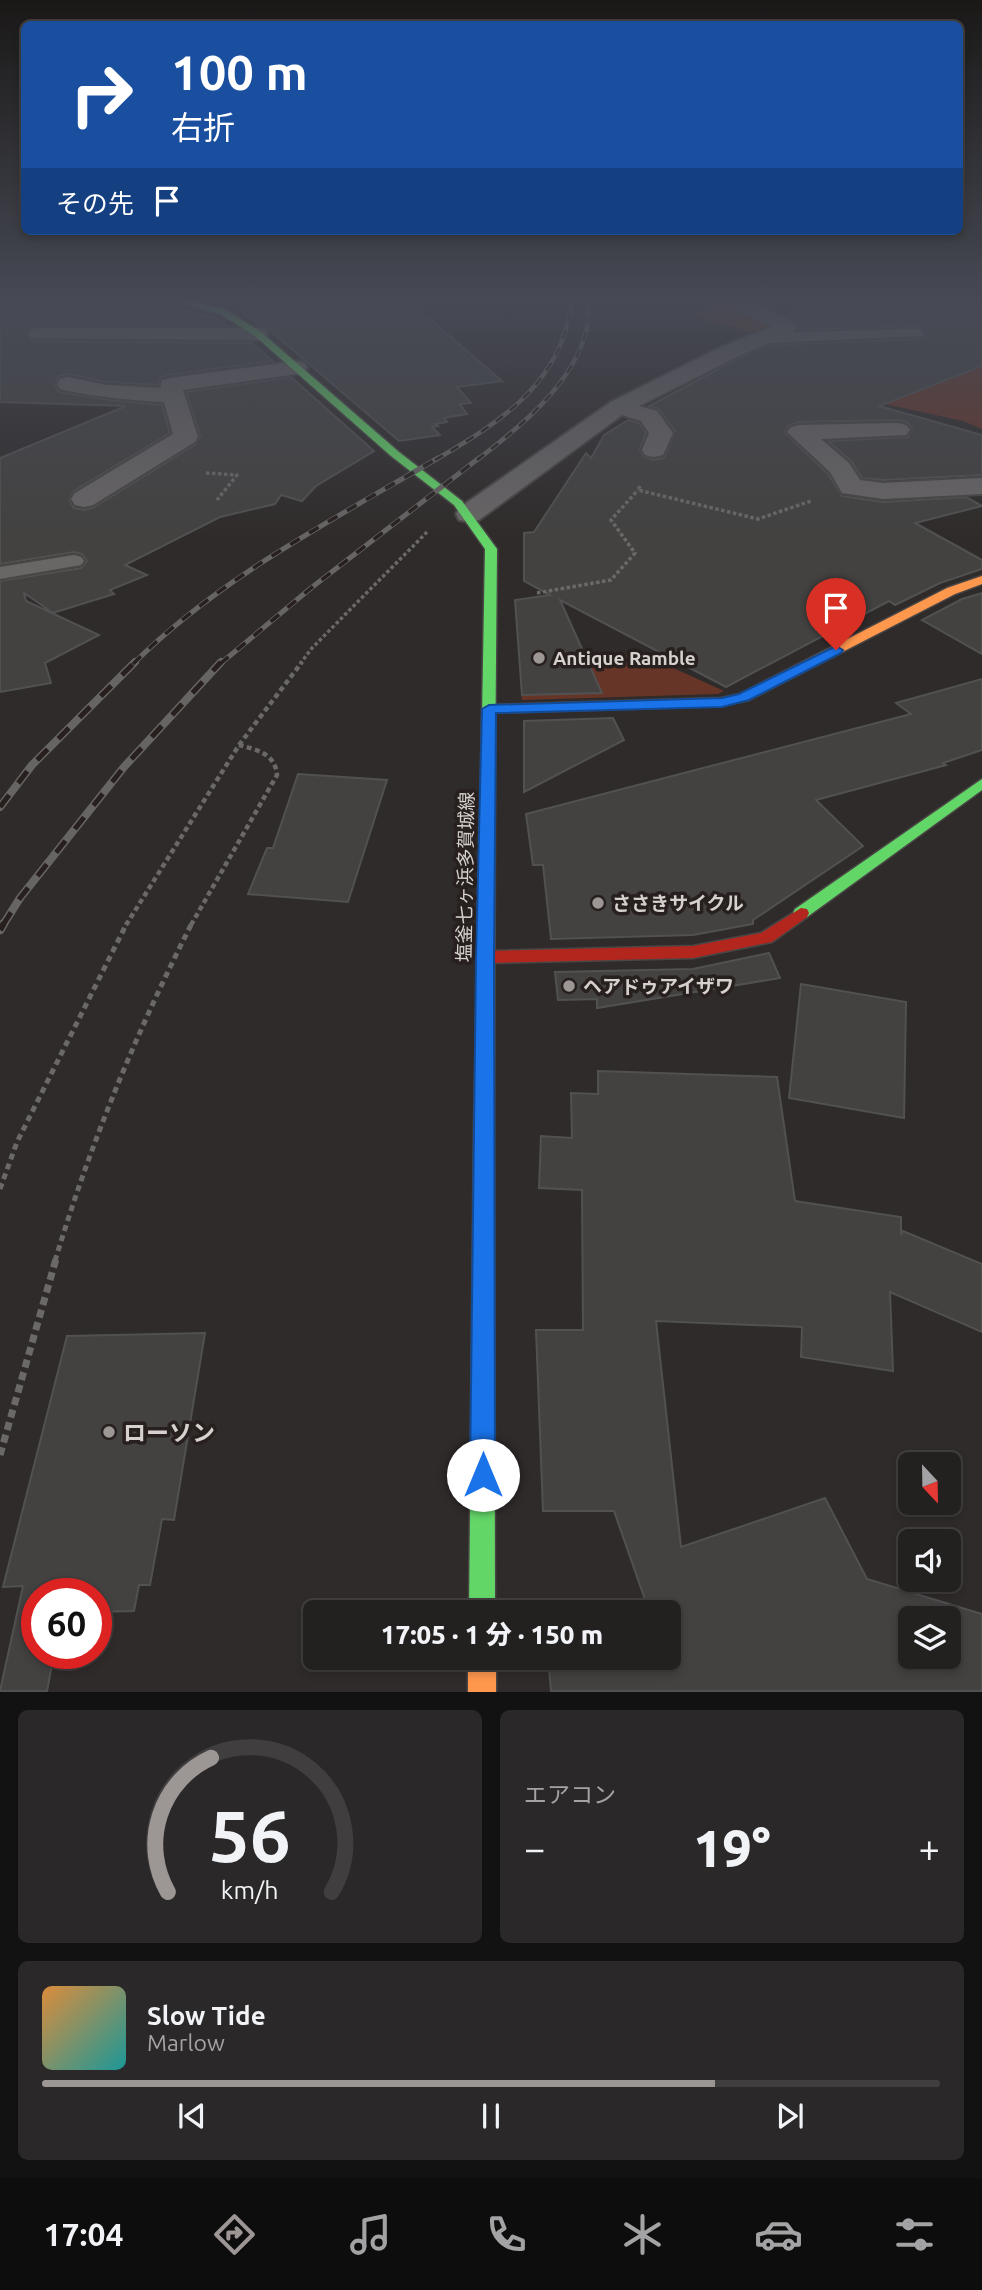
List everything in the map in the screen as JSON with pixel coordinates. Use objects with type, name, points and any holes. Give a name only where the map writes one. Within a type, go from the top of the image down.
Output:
[{"type":"main road","name":"塩釜七ヶ浜多賀城線","points":[[310,380],[464,509],[491,549],[485,957],[482,1600]]},
{"type":"main road","points":[[489,709],[722,702],[744,697],[951,592],[982,580]]},
{"type":"main road","points":[[485,957],[693,952],[766,938],[982,783]]},
{"type":"main road","points":[[482,1670],[482,1692]]},
{"type":"street","points":[[84,499],[186,437],[170,385],[207,380]]},
{"type":"street","points":[[464,509],[619,407],[673,380]]},
{"type":"street","points":[[68,384],[106,392],[174,396]]},
{"type":"street","points":[[619,407],[649,416],[661,433],[654,450]]},
{"type":"street","points":[[898,430],[799,432],[840,468],[852,487],[883,491],[982,486]]},
{"type":"lane","points":[[0,573],[74,561]]},
{"type":"path","points":[[491,600],[611,580],[635,553],[611,520],[638,491],[654,450]]},
{"type":"path","points":[[638,491],[758,519],[852,487]]},
{"type":"path","points":[[0,1189],[17,1142],[135,908],[239,745],[312,648],[389,568],[464,509]]},
{"type":"path","points":[[0,1455],[72,1206],[100,1126],[158,993],[233,845],[277,775],[277,765],[271,755],[239,745]]},
{"type":"shaded area","points":[[864,380],[982,380],[982,429],[963,421],[839,394]]},
{"type":"shaded area","points":[[638,652],[724,691],[718,694],[522,700],[520,682]]},
{"type":"building","points":[[0,380],[57,380],[55,385],[59,392],[162,405],[170,433],[74,491],[69,500],[74,508],[85,510],[196,444],[200,436],[186,392],[270,380],[294,380],[374,451],[316,486],[302,501],[281,495],[275,504],[220,517],[125,565],[147,575],[110,590],[114,594],[53,613],[24,593],[26,601],[99,635],[45,663],[51,683],[0,692],[0,581],[81,568],[87,561],[82,554],[74,552],[0,564],[0,458],[126,406],[0,402]]},
{"type":"building","points":[[97,380],[160,380],[158,385]]},
{"type":"building","points":[[328,380],[502,381],[457,387],[471,403],[460,404],[467,414],[444,418],[447,422],[435,424],[438,426],[432,427],[440,435],[399,441]]},
{"type":"building","points":[[698,380],[946,380],[879,406],[982,435],[982,475],[883,480],[862,478],[851,461],[828,441],[908,437],[912,428],[907,422],[899,420],[799,422],[789,425],[784,432],[828,474],[842,496],[883,502],[966,497],[982,506],[915,523],[982,560],[982,569],[940,583],[895,605],[889,601],[726,687],[560,600],[602,693],[522,695],[515,600],[550,595],[524,581],[524,533],[534,532],[586,453],[591,458],[604,435],[628,420],[639,423],[646,433],[640,449],[643,456],[653,460],[664,458],[675,431],[659,409],[649,406]]},
{"type":"building","points":[[982,593],[982,654],[922,620],[962,599]]},
{"type":"building","points":[[982,679],[982,750],[943,763],[946,765],[816,800],[863,846],[753,920],[753,924],[693,935],[551,939],[543,865],[533,865],[526,814],[911,714],[896,703]]},
{"type":"building","points":[[613,718],[624,740],[524,792],[524,721]]},
{"type":"building","points":[[298,774],[387,780],[348,902],[248,894],[267,848],[273,848]]},
{"type":"building","points":[[769,953],[780,978],[597,1008],[597,999],[558,1000],[555,972],[693,969]]},
{"type":"building","points":[[801,984],[906,1002],[904,1118],[789,1098]]},
{"type":"building","points":[[598,1071],[777,1077],[795,1201],[901,1217],[901,1235],[903,1231],[982,1264],[982,1332],[890,1292],[893,1371],[801,1357],[802,1327],[656,1321],[681,1547],[825,1498],[867,1579],[898,1588],[898,1592],[910,1592],[956,1606],[898,1606],[898,1669],[961,1669],[961,1608],[982,1614],[982,1691],[551,1691],[549,1670],[681,1670],[681,1600],[645,1600],[614,1511],[543,1511],[536,1330],[583,1330],[582,1190],[539,1188],[541,1136],[572,1138],[571,1093],[598,1094]]},
{"type":"building","points":[[205,1333],[174,1520],[162,1519],[150,1585],[139,1585],[134,1611],[112,1612],[112,1578],[21,1578],[21,1586],[3,1587],[67,1336]]},
{"type":"building","points":[[21,1595],[21,1669],[51,1669],[47,1691],[0,1691]]},
{"type":"railway","points":[[435,460],[505,415],[539,380]]},
{"type":"railway","points":[[477,460],[543,403],[562,380]]},
{"type":"railway","points":[[133,664],[167,633],[240,577],[318,527],[438,458]]},
{"type":"railway","points":[[220,664],[311,588],[479,458]]},
{"type":"railway","points":[[3,925],[20,898],[124,767],[221,662]]},
{"type":"railway","points":[[0,807],[32,765],[133,664]]},
{"type":"railway","points":[[0,930],[4,923]]},
{"type":"traffic: fast","points":[[310,380],[395,454],[458,503],[491,549],[488,772]]},
{"type":"traffic: fast","points":[[801,913],[982,783]]},
{"type":"traffic: fast","points":[[482,1600],[484,1130]]},
{"type":"traffic: slow","points":[[489,709],[721,702],[744,697],[951,591],[982,580]]},
{"type":"traffic: slow","points":[[484,1130],[488,772]]},
{"type":"traffic: slow","points":[[482,1670],[482,1692]]},
{"type":"traffic: jam","points":[[485,957],[693,952],[766,938],[801,913]]},
{"type":"place","name":"Antique Ramble","points":[[539,658]]},
{"type":"place","name":"ささきサイクル","points":[[598,903]]},
{"type":"place","name":"ヘアドゥアイザワ","points":[[569,986]]},
{"type":"place","name":"ローソン","points":[[109,1432]]},
{"type":"route","points":[[483,1475],[489,709],[722,702],[744,697],[836,650]]}]
